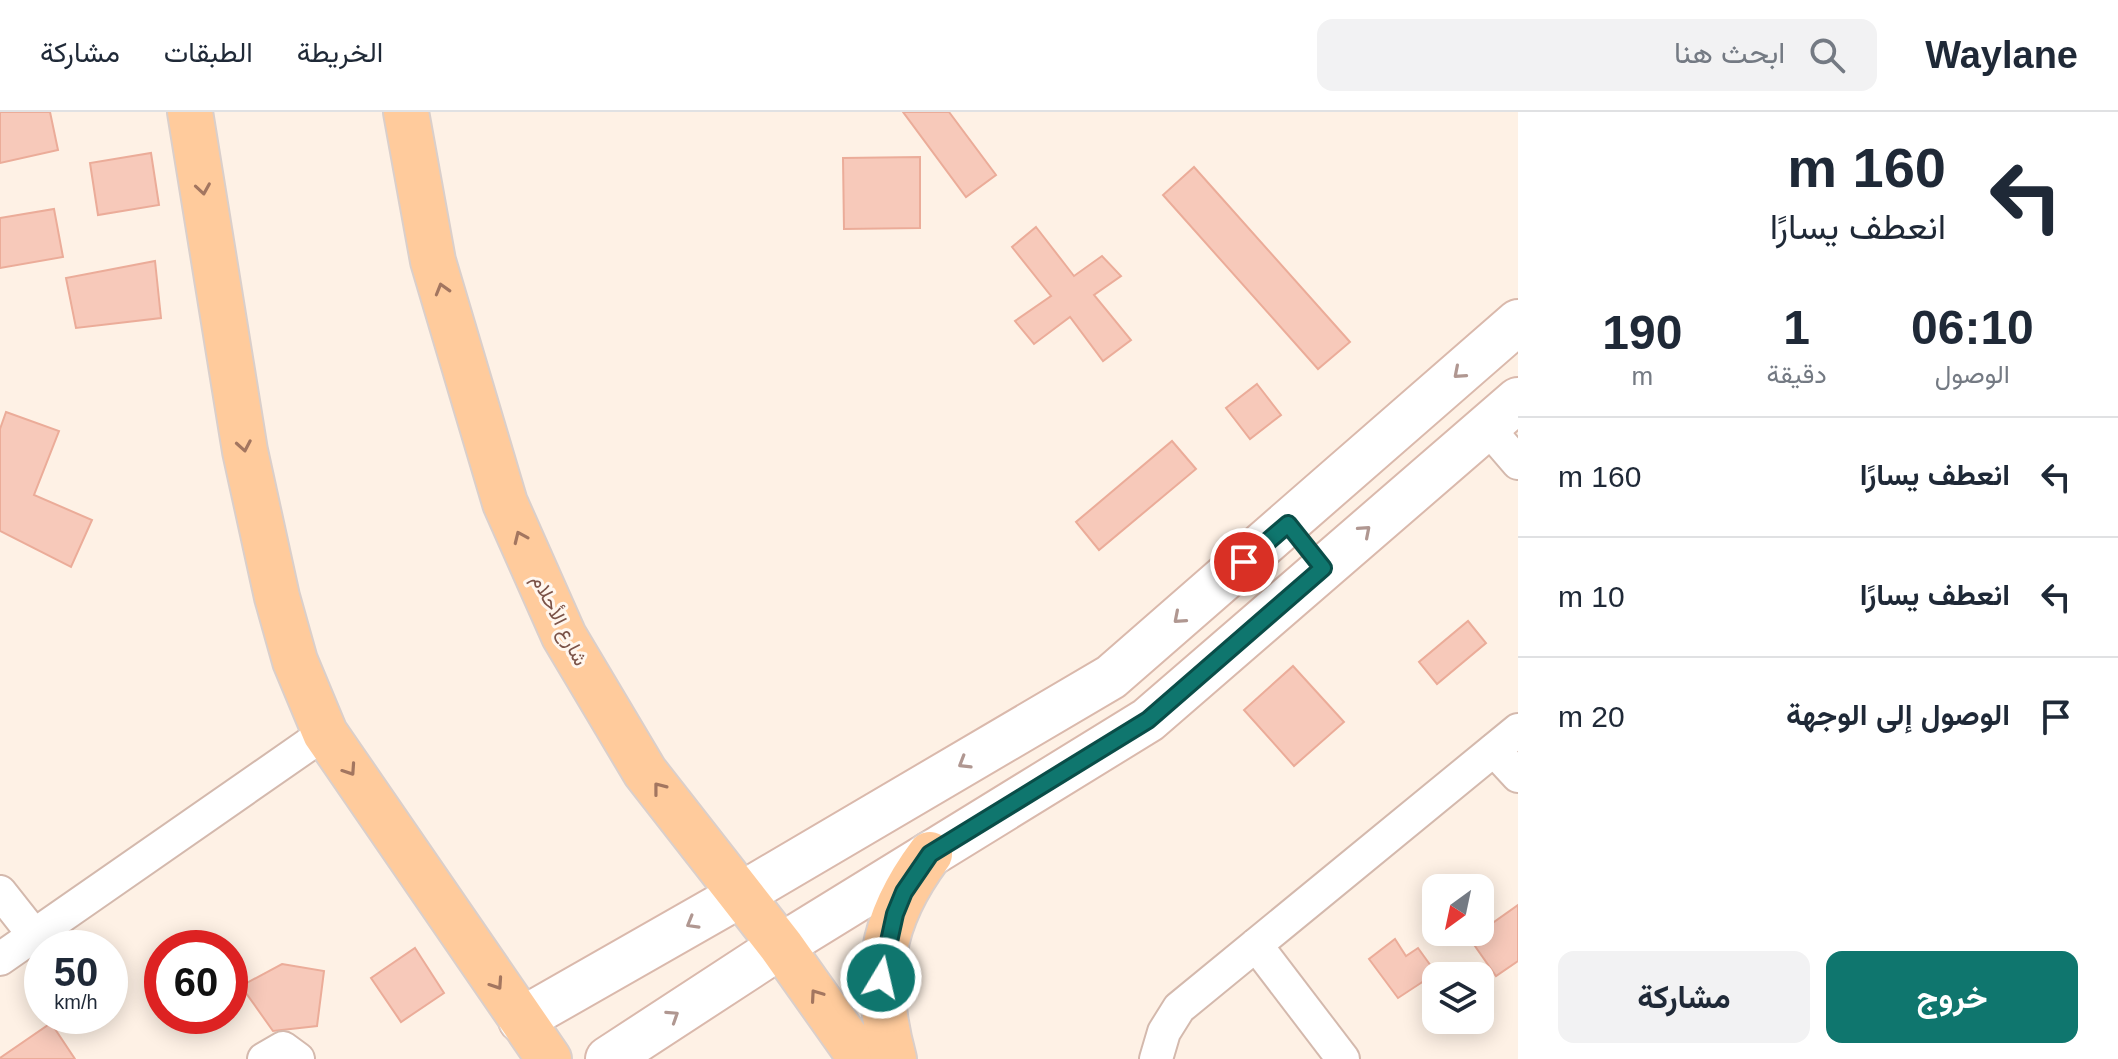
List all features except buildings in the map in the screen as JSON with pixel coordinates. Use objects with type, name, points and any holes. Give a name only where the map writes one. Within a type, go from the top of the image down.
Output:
[{"type":"main road","points":[[190,112],[245,451],[295,661],[325,733],[549,1059]]},
{"type":"main road","name":"شارع الأحلام","points":[[406,112],[433,261],[505,503],[564,636],[645,772],[742,894],[861,1059]]},
{"type":"main road","points":[[521,1020],[1111,677],[1518,322]]},
{"type":"main road","points":[[608,1059],[781,946],[1148,720],[1502,413]]},
{"type":"main road","points":[[1288,524],[1323,568]]},
{"type":"main road","points":[[894,1059],[883,1018],[883,959],[904,892],[930,854]]},
{"type":"street","points":[[1502,413],[1518,463]]},
{"type":"street","points":[[41,930],[325,733]]},
{"type":"street","points":[[1156,1059],[1164,1032],[1179,1008],[1506,740],[1518,776]]},
{"type":"street","points":[[0,892],[30,930]]},
{"type":"street","points":[[0,959],[24,942]]},
{"type":"street","points":[[1256,945],[1343,1059]]},
{"type":"street","points":[[264,1059],[283,1048],[298,1059]]},
{"type":"route","points":[[881,978],[895,914],[904,892],[930,854],[1148,720],[1323,568],[1288,524],[1244,562]]}]
